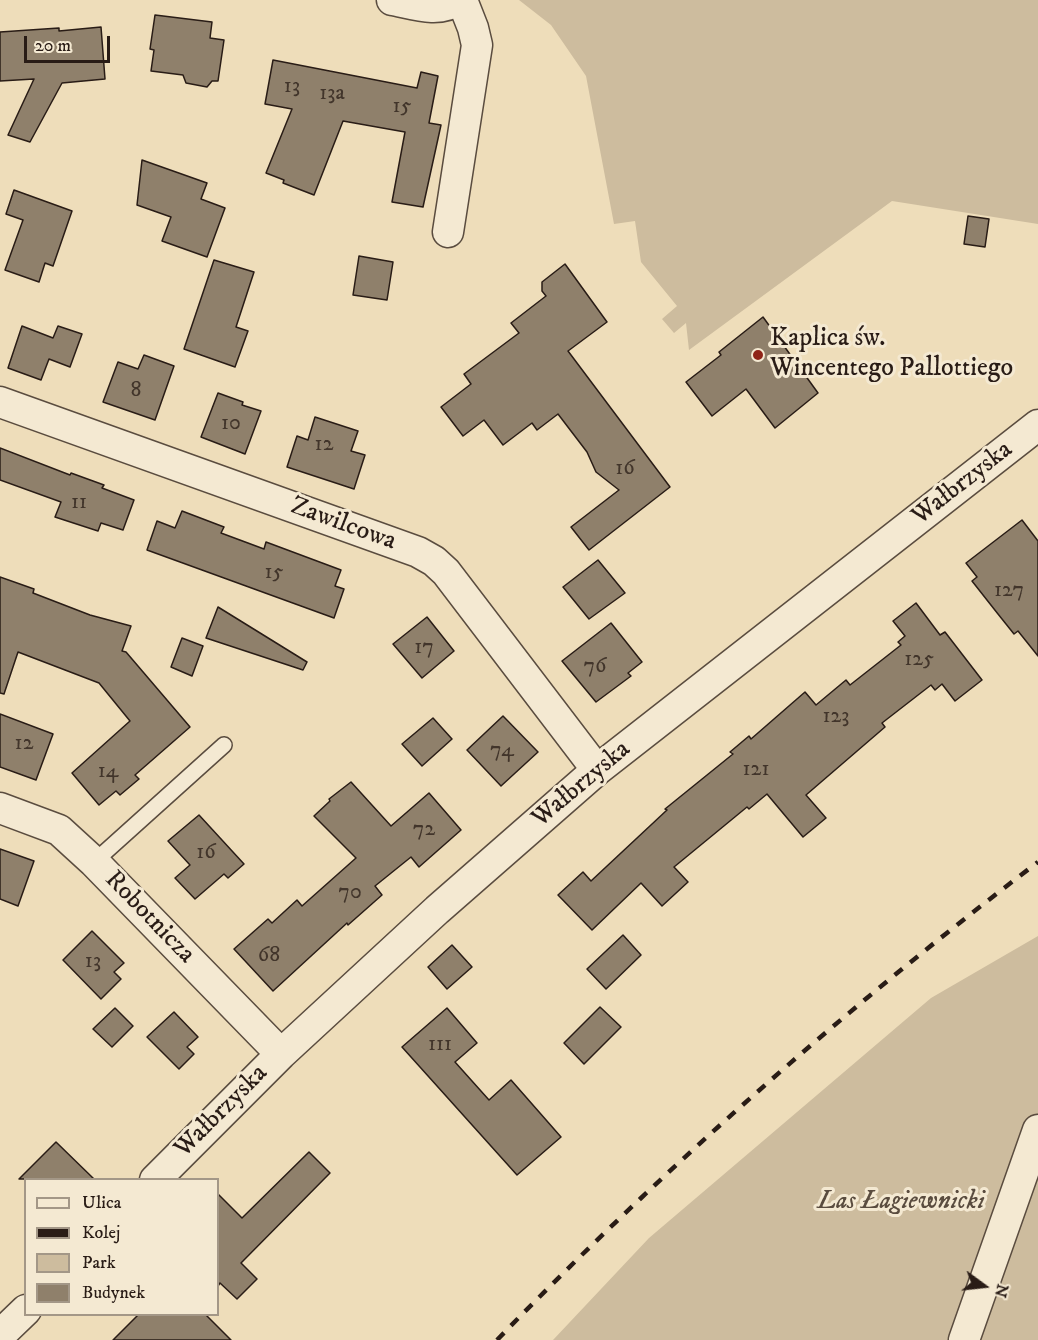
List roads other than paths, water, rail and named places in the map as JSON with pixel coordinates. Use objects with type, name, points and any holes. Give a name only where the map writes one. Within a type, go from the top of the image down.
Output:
[{"type":"street","points":[[392,0],[433,7],[451,4],[456,0]]},
{"type":"street","points":[[448,232],[477,45],[462,0]]},
{"type":"street","name":"Zawilcowa","points":[[0,402],[418,552],[434,561],[446,572],[597,770]]},
{"type":"street","name":"Wałbrzyska","points":[[156,1178],[281,1054],[437,910],[597,770],[1038,425]]},
{"type":"street","name":"Robotnicza","points":[[0,808],[58,830],[94,862],[281,1054]]},
{"type":"street","points":[[964,1340],[1038,1131]]},
{"type":"street","points":[[0,1335],[24,1312]]},
{"type":"lane","points":[[94,862],[224,745]]},
{"type":"railway","points":[[497,1340],[625,1213],[758,1091],[896,974],[1038,862]]},
{"type":"place","name":"Kaplica św. Wincentego Pallottiego","points":[[758,355]]},
{"type":"park label","name":"Las Łagiewnicki","points":[[901,1203]]}]
